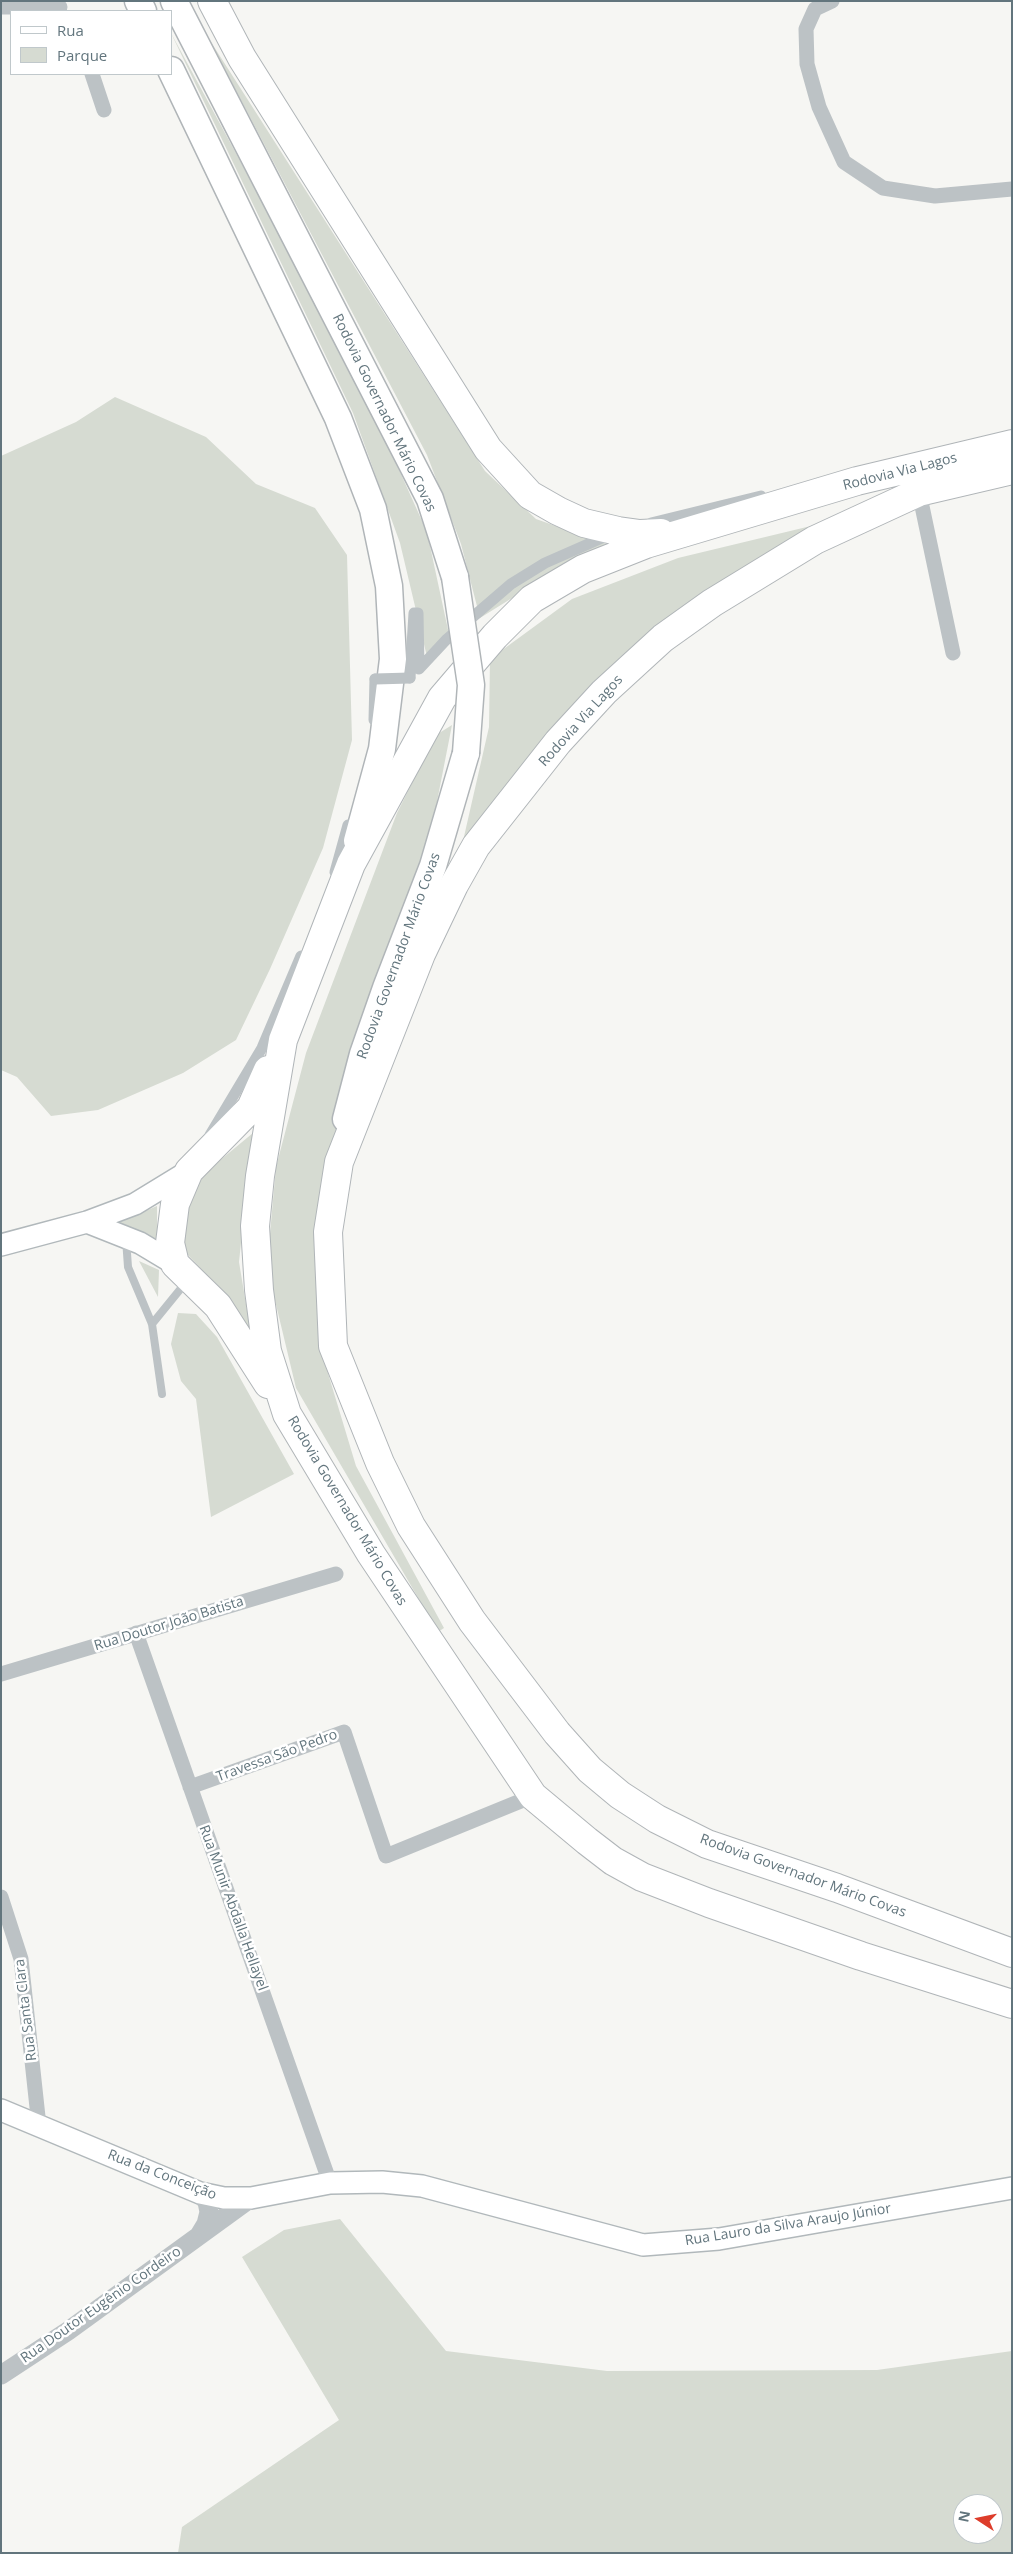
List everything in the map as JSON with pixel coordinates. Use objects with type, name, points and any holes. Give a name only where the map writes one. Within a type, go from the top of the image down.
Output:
[{"type":"highway","name":"Rodovia Governador Mário Covas","points":[[174,1],[425,491],[455,577],[470,685],[466,753],[434,866],[386,988],[363,1054],[348,1108],[328,1232],[333,1346],[380,1463],[411,1526],[472,1621],[557,1733],[590,1770],[620,1795],[657,1819],[707,1844],[837,1888],[1012,1953]]},
{"type":"highway","points":[[212,1],[242,58],[488,449],[530,495],[584,523],[640,534],[685,532]]},
{"type":"highway","name":"Rodovia Governador Mário Covas","points":[[172,72],[338,418],[373,509],[389,586],[393,659],[382,749],[351,864],[283,1040],[260,1176],[255,1226],[259,1290],[267,1351],[287,1414],[370,1554],[533,1796],[587,1841],[613,1861],[642,1877],[709,1903],[861,1956],[1012,2004]]},
{"type":"highway","name":"Rodovia Via Lagos","points":[[351,864],[442,698],[495,636],[532,599],[583,569],[646,544],[857,481],[1012,444]]},
{"type":"highway","name":"Rodovia Via Lagos","points":[[339,1162],[421,954],[454,885],[476,846],[558,742],[604,692],[650,650],[712,603],[815,540],[919,492],[1012,470]]},
{"type":"highway","points":[[283,1040],[251,1108],[189,1171],[175,1204],[170,1243],[182,1271],[218,1306],[287,1414]]},
{"type":"highway","points":[[861,1956],[1012,2011]]},
{"type":"main road","points":[[1,1245],[87,1222],[135,1204],[189,1171]]},
{"type":"main road","points":[[87,1222],[140,1243],[182,1271]]},
{"type":"main road","name":"Rua da Conceição","points":[[1,2110],[200,2192],[224,2198],[251,2198],[330,2183]]},
{"type":"main road","name":"Rua Lauro da Silva Araujo Júnior","points":[[330,2183],[382,2182],[422,2186],[643,2245],[719,2238],[1012,2188]]},
{"type":"street","points":[[832,1],[815,9],[806,29],[807,64],[819,107],[844,162],[883,188],[935,196],[1012,189]]},
{"type":"street","points":[[1,7],[59,6]]},
{"type":"street","points":[[92,75],[104,110]]},
{"type":"street","points":[[368,756],[373,738],[375,679],[410,678],[414,613],[418,613],[419,670],[446,640],[511,584],[545,563],[618,531],[1012,434]]},
{"type":"street","points":[[919,492],[953,653]]},
{"type":"street","points":[[313,928],[329,892],[352,811]]},
{"type":"street","points":[[189,1171],[262,1048],[305,947]]},
{"type":"street","name":"Rua Doutor João Batista","points":[[1,1674],[336,1574]]},
{"type":"street","name":"Rua Munir Abdalla Hellayel","points":[[136,1633],[330,2183]]},
{"type":"street","name":"Travessa São Pedro","points":[[190,1787],[344,1732],[386,1856],[533,1796]]},
{"type":"street","name":"Rua Santa Clara","points":[[1,1897],[21,1959],[39,2126]]},
{"type":"street","points":[[200,2192],[209,2212],[206,2224],[200,2234]]},
{"type":"street","name":"Rua Doutor Eugênio Cordeiro","points":[[1,2375],[68,2331],[251,2198]]},
{"type":"lane","points":[[126,1238],[128,1267],[152,1324],[162,1394]]},
{"type":"lane","points":[[152,1324],[182,1271]]},
{"type":"green space","points":[[172,35],[360,383],[427,532],[450,639],[428,661],[400,543],[353,413]]},
{"type":"green space","points":[[209,39],[485,471],[536,519],[621,549],[541,580],[480,618],[461,544],[427,455]]},
{"type":"green space","points":[[115,397],[206,437],[256,484],[315,508],[347,555],[352,740],[323,848],[270,969],[236,1040],[183,1073],[98,1110],[51,1116],[17,1077],[1,1070],[1,456],[76,422]]},
{"type":"green space","points":[[840,519],[687,611],[463,841],[489,727],[490,659],[572,599],[678,558]]},
{"type":"green space","points":[[452,725],[432,827],[343,1099],[317,1231],[321,1350],[356,1466],[444,1628],[438,1632],[296,1388],[267,1267],[276,1167],[306,1053],[397,813],[436,735]]},
{"type":"green space","points":[[259,1128],[248,1176],[239,1262],[251,1334],[220,1289],[188,1255],[179,1232],[201,1176]]},
{"type":"green space","points":[[157,1206],[157,1239],[115,1224]]},
{"type":"green space","points":[[139,1261],[159,1270],[158,1297]]},
{"type":"green space","points":[[178,1313],[196,1314],[217,1337],[294,1474],[211,1517],[196,1399],[181,1381],[171,1344]]},
{"type":"green space","points":[[340,2219],[446,2351],[607,2371],[877,2370],[1012,2351],[1012,2553],[178,2553],[182,2527],[339,2420],[242,2257],[284,2230]]}]
